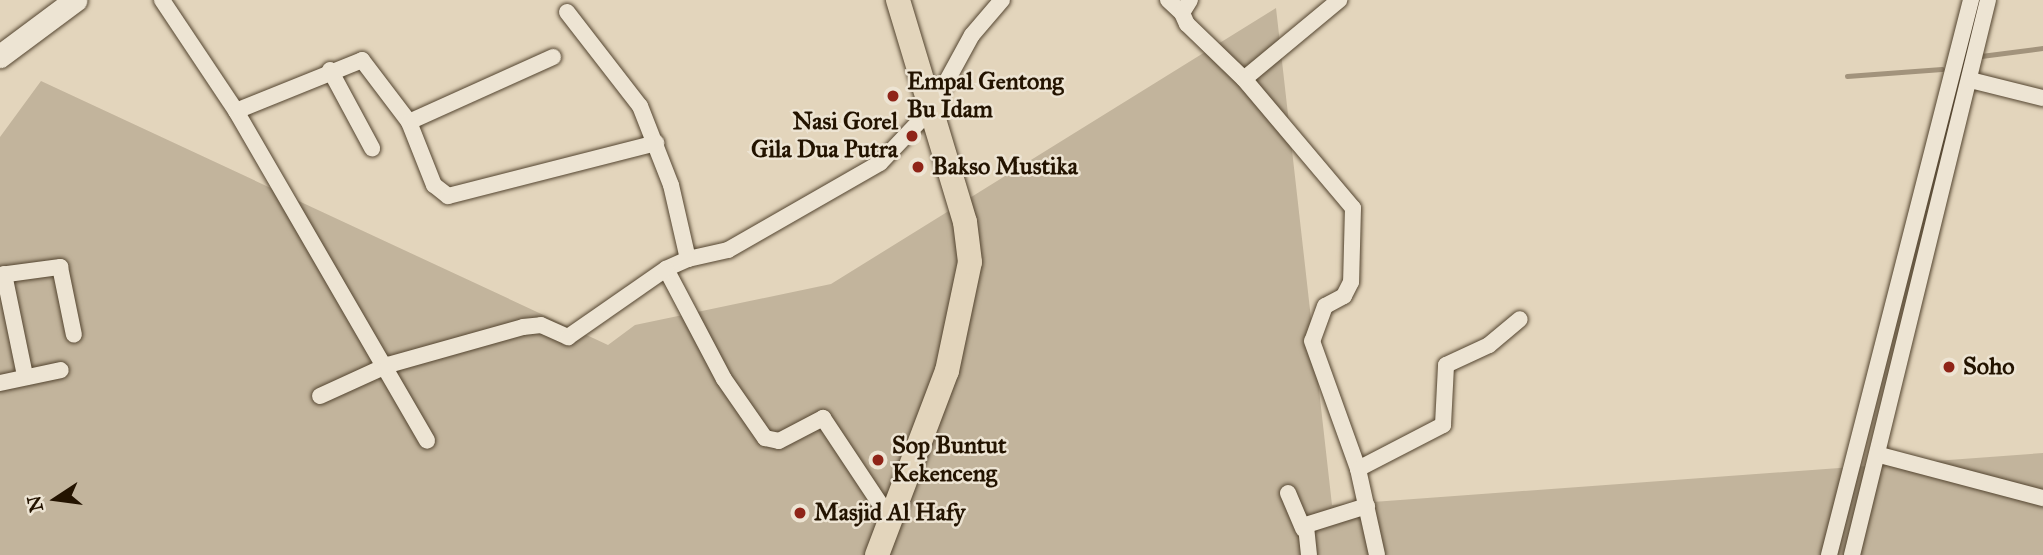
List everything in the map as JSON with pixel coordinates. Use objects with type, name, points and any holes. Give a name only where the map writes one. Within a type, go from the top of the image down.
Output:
[{"type":"main road","points":[[877,555],[947,371],[970,262],[932,108],[898,0]]},
{"type":"street","points":[[0,56],[75,0]]},
{"type":"street","points":[[162,0],[236,111],[388,365],[427,441]]},
{"type":"street","points":[[320,396],[388,365],[529,326],[568,337],[666,269],[688,259],[728,250],[860,177],[894,151],[932,108],[972,35],[1002,0]]},
{"type":"street","points":[[1168,0],[1186,7],[1353,208],[1351,282],[1344,296],[1325,306],[1312,341],[1358,469],[1377,555]]},
{"type":"street","points":[[1244,79],[1339,0]]},
{"type":"street","points":[[1829,555],[1970,0]]},
{"type":"street","points":[[1852,555],[1880,455],[1988,0]]},
{"type":"street","points":[[567,12],[636,99],[656,143],[688,259]]},
{"type":"street","points":[[409,122],[553,57]]},
{"type":"street","points":[[236,111],[330,70],[356,61],[368,64],[409,122],[444,196],[656,143]]},
{"type":"street","points":[[330,70],[372,148]]},
{"type":"street","points":[[1970,80],[2043,98]]},
{"type":"street","points":[[25,375],[2,275],[60,267],[74,335]]},
{"type":"street","points":[[666,269],[724,379],[765,438],[779,441],[823,418],[890,519]]},
{"type":"street","points":[[1358,469],[1443,425],[1446,365],[1489,345],[1520,319]]},
{"type":"street","points":[[0,383],[25,375],[61,370]]},
{"type":"street","points":[[1880,455],[2043,498]]},
{"type":"street","points":[[1288,493],[1303,529],[1309,555]]},
{"type":"street","points":[[1303,529],[1367,506]]},
{"type":"shaded area","points":[[1276,8],[1332,505],[2043,453],[2043,555],[0,555],[0,137],[41,81],[608,345],[635,325],[831,284]]},
{"type":"waterway","points":[[1981,56],[2043,48]]},
{"type":"waterway","points":[[1847,76],[1942,69]]},
{"type":"place","name":"Empal Gentong Bu Idam","points":[[893,96]]},
{"type":"place","name":"Nasi Gorel Gila Dua Putra","points":[[912,136]]},
{"type":"place","name":"Bakso Mustika","points":[[918,167]]},
{"type":"place","name":"Soho","points":[[1949,367]]},
{"type":"place","name":"Sop Buntut Kekenceng","points":[[878,460]]},
{"type":"place","name":"Masjid Al Hafy","points":[[800,513]]}]
